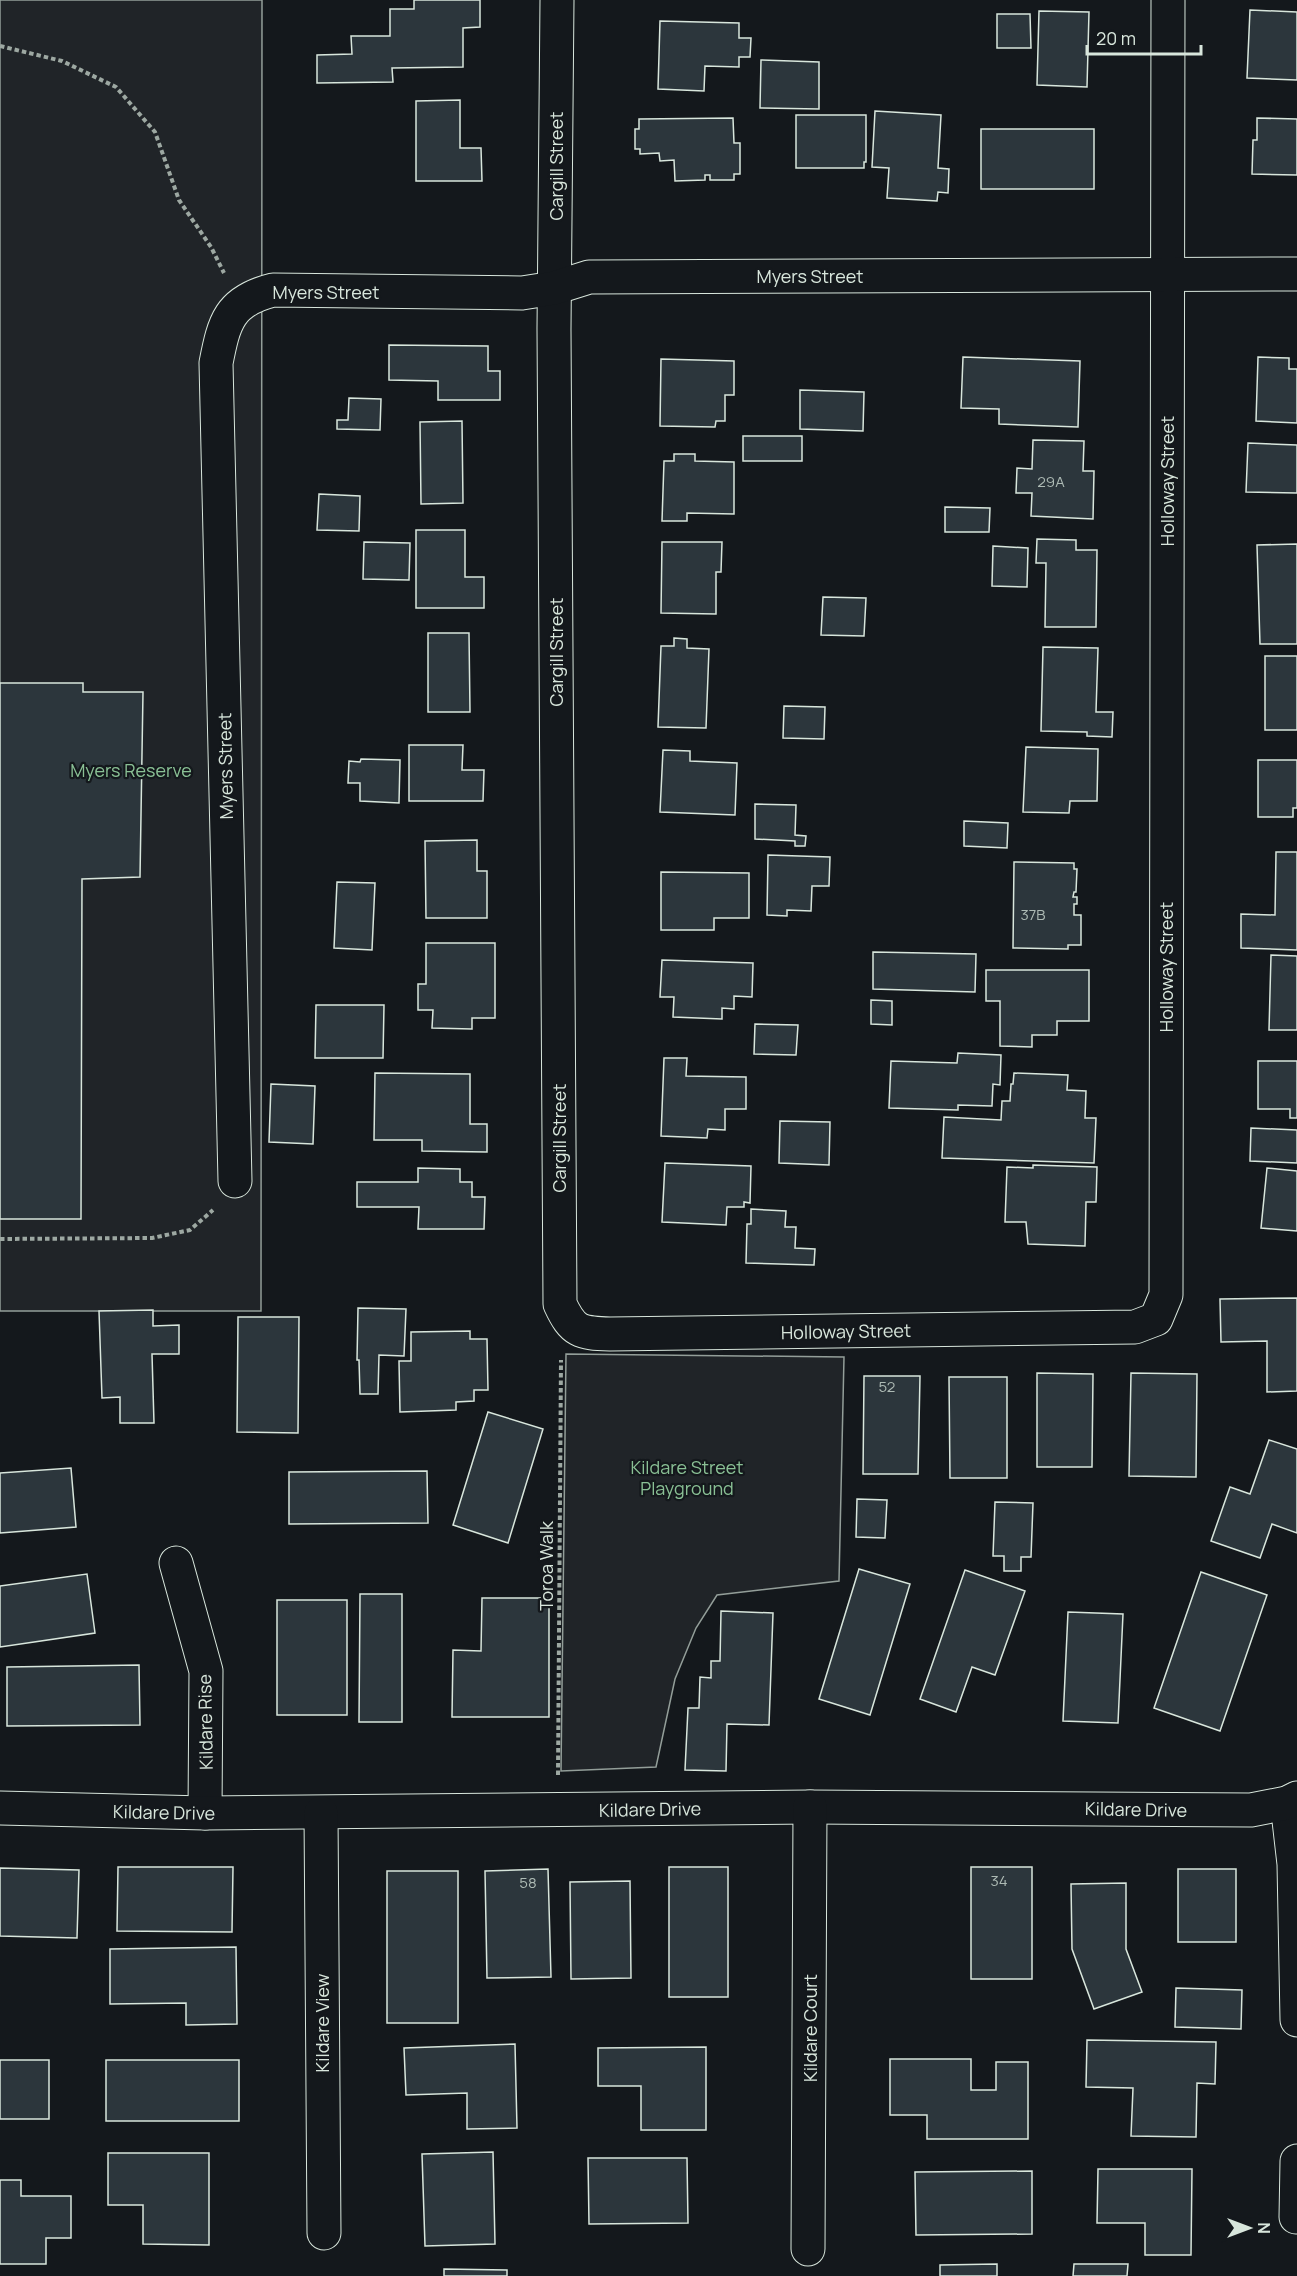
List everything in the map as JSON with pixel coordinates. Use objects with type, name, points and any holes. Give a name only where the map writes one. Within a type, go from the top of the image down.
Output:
[{"type":"street","name":"Cargill Street","points":[[557,0],[554,288],[560,1304]]},
{"type":"street","name":"Holloway Street","points":[[560,1304],[568,1322],[581,1331],[603,1334],[1135,1327],[1156,1319],[1166,1295],[1168,0]]},
{"type":"street","name":"Myers Street","points":[[235,1181],[216,363],[223,329],[240,304],[257,294],[273,290],[522,294],[554,288],[589,277],[1297,274]]},
{"type":"street","name":"Kildare Rise","points":[[176,1563],[206,1671],[205,1813]]},
{"type":"street","name":"Kildare Drive","points":[[0,1808],[205,1813],[810,1807],[1251,1810],[1292,1801]]},
{"type":"street","points":[[1292,1801],[1297,2020]]},
{"type":"street","name":"Kildare Court","points":[[808,2249],[810,1807]]},
{"type":"street","name":"Kildare View","points":[[321,1813],[324,2233]]},
{"type":"street","points":[[1296,2217],[1297,2161]]},
{"type":"path","points":[[0,46],[62,61],[116,87],[155,132],[179,200],[210,247],[240,304]]},
{"type":"path","points":[[0,1239],[152,1238],[190,1230],[216,1208],[235,1181]]},
{"type":"path","name":"Toroa Walk","points":[[558,1780],[561,1353]]},
{"type":"green space","name":"Myers Reserve","points":[[0,0],[262,0],[261,1311],[0,1311]]},
{"type":"green space","name":"Kildare Street Playground","points":[[566,1354],[844,1357],[839,1581],[717,1595],[696,1628],[675,1679],[656,1767],[561,1771]]},
{"type":"building","points":[[414,0],[480,0],[480,27],[463,28],[463,67],[392,68],[393,82],[317,83],[317,55],[352,54],[351,36],[390,36],[390,9],[414,9]]},
{"type":"building","points":[[1250,10],[1297,12],[1297,80],[1247,78]]},
{"type":"building","points":[[1039,11],[1089,12],[1087,87],[1037,85]]},
{"type":"building","points":[[997,14],[1030,14],[1031,48],[997,48]]},
{"type":"building","points":[[660,21],[739,23],[739,38],[751,38],[750,57],[739,57],[739,67],[705,66],[704,91],[658,89]]},
{"type":"building","points":[[761,60],[819,62],[819,109],[760,108]]},
{"type":"building","points":[[460,100],[460,148],[481,148],[482,181],[416,181],[416,101]]},
{"type":"building","points":[[875,111],[941,115],[938,168],[949,169],[948,193],[938,192],[937,201],[887,198],[889,168],[872,167]]},
{"type":"building","points":[[796,115],[866,115],[864,168],[796,168]]},
{"type":"building","points":[[733,118],[734,143],[740,143],[740,174],[734,174],[734,180],[710,180],[710,175],[705,175],[705,180],[675,181],[674,160],[660,161],[659,153],[640,154],[640,149],[635,149],[635,129],[639,129],[639,119]]},
{"type":"building","points":[[1257,118],[1297,119],[1297,175],[1252,174],[1253,140],[1257,140]]},
{"type":"building","points":[[981,129],[1094,129],[1094,189],[981,189]]},
{"type":"building","points":[[389,345],[488,346],[488,371],[500,371],[500,400],[438,400],[438,381],[389,380]]},
{"type":"building","points":[[963,357],[1080,361],[1078,427],[999,424],[999,409],[961,408]]},
{"type":"building","points":[[1258,357],[1289,358],[1289,369],[1297,369],[1297,423],[1256,421]]},
{"type":"building","points":[[661,359],[734,361],[734,395],[725,395],[725,421],[716,421],[715,427],[660,426]]},
{"type":"building","points":[[800,390],[864,392],[863,431],[800,429]]},
{"type":"building","points":[[349,398],[381,399],[380,430],[337,429],[337,420],[348,420]]},
{"type":"building","points":[[462,421],[463,503],[421,504],[420,422]]},
{"type":"building","points":[[743,436],[802,436],[802,461],[743,461]]},
{"type":"building","points":[[1033,440],[1084,441],[1083,471],[1094,471],[1093,519],[1031,516],[1032,493],[1016,493],[1017,468],[1032,469]]},
{"type":"building","points":[[1248,443],[1297,445],[1297,493],[1246,492]]},
{"type":"building","points":[[674,454],[695,454],[695,461],[734,462],[734,514],[687,513],[687,521],[662,521],[664,461],[674,461]]},
{"type":"building","points":[[319,494],[360,496],[359,531],[317,530]]},
{"type":"building","points":[[945,507],[990,508],[989,532],[945,532]]},
{"type":"building","points":[[416,530],[465,530],[465,577],[484,577],[484,608],[416,608]]},
{"type":"building","points":[[1037,539],[1076,540],[1076,550],[1097,550],[1096,627],[1045,627],[1046,563],[1036,563]]},
{"type":"building","points":[[364,542],[410,543],[409,580],[363,579]]},
{"type":"building","points":[[662,542],[722,542],[721,572],[716,572],[716,614],[661,613]]},
{"type":"building","points":[[1297,544],[1297,644],[1260,644],[1257,545]]},
{"type":"building","points":[[993,546],[1028,548],[1027,587],[992,586]]},
{"type":"building","points":[[823,597],[866,598],[864,636],[821,635]]},
{"type":"building","points":[[428,633],[469,633],[470,712],[428,712]]},
{"type":"building","points":[[674,638],[687,639],[687,648],[709,649],[706,728],[658,727],[661,646],[674,646]]},
{"type":"building","points":[[1043,647],[1098,648],[1096,712],[1113,712],[1112,737],[1087,736],[1087,732],[1041,731]]},
{"type":"building","points":[[1265,656],[1297,656],[1297,730],[1265,730]]},
{"type":"building","points":[[0,683],[83,683],[83,692],[143,692],[140,877],[82,879],[81,1219],[0,1219]]},
{"type":"building","points":[[784,706],[825,707],[824,739],[783,738]]},
{"type":"building","points":[[409,745],[463,745],[462,770],[484,770],[483,801],[409,801]]},
{"type":"building","points":[[1026,747],[1098,749],[1097,801],[1070,801],[1069,813],[1023,812]]},
{"type":"building","points":[[663,750],[690,751],[690,761],[737,763],[735,815],[660,812]]},
{"type":"building","points":[[361,759],[400,760],[399,803],[360,801],[360,783],[348,783],[349,761],[360,762]]},
{"type":"building","points":[[1258,760],[1297,760],[1297,808],[1293,808],[1293,817],[1258,817]]},
{"type":"building","points":[[755,804],[796,805],[795,835],[806,836],[805,846],[795,846],[795,841],[755,839]]},
{"type":"building","points":[[964,821],[1008,823],[1007,848],[964,846]]},
{"type":"building","points":[[477,840],[477,871],[487,871],[487,918],[426,918],[425,841]]},
{"type":"building","points":[[1276,852],[1297,852],[1297,950],[1241,948],[1241,914],[1275,915]]},
{"type":"building","points":[[768,855],[830,857],[829,886],[812,886],[811,911],[787,910],[787,916],[767,915]]},
{"type":"building","points":[[1014,862],[1074,863],[1074,869],[1077,869],[1076,892],[1073,897],[1077,897],[1077,904],[1074,904],[1074,915],[1081,915],[1081,945],[1068,945],[1068,949],[1013,948]]},
{"type":"building","points":[[661,872],[749,873],[749,918],[714,918],[714,930],[661,930]]},
{"type":"building","points":[[337,882],[375,883],[372,950],[334,948]]},
{"type":"building","points":[[426,943],[495,943],[495,1018],[472,1018],[472,1029],[432,1028],[433,1010],[418,1010],[418,984],[426,984]]},
{"type":"building","points":[[873,952],[976,954],[975,992],[873,989]]},
{"type":"building","points":[[1271,955],[1297,956],[1297,1030],[1269,1030]]},
{"type":"building","points":[[662,960],[753,963],[752,997],[734,996],[734,1009],[722,1008],[722,1019],[673,1017],[674,997],[660,997]]},
{"type":"building","points":[[986,970],[1089,970],[1089,1021],[1057,1021],[1057,1035],[1032,1035],[1032,1047],[1000,1046],[1000,1001],[986,1001]]},
{"type":"building","points":[[871,1000],[892,1001],[892,1025],[871,1024]]},
{"type":"building","points":[[316,1005],[384,1005],[383,1058],[315,1058]]},
{"type":"building","points":[[755,1024],[798,1025],[796,1055],[754,1054]]},
{"type":"building","points":[[958,1053],[1001,1055],[1000,1085],[993,1084],[992,1106],[958,1105],[958,1110],[889,1108],[891,1061],[957,1063]]},
{"type":"building","points":[[664,1058],[687,1058],[686,1076],[746,1077],[746,1109],[725,1109],[725,1130],[708,1129],[707,1138],[661,1136]]},
{"type":"building","points":[[1258,1061],[1297,1061],[1297,1118],[1290,1118],[1290,1109],[1258,1109]]},
{"type":"building","points":[[375,1073],[470,1074],[470,1124],[487,1124],[487,1152],[422,1151],[422,1140],[374,1140]]},
{"type":"building","points":[[1014,1073],[1068,1075],[1067,1090],[1086,1091],[1085,1118],[1096,1118],[1094,1163],[942,1158],[944,1117],[1001,1120],[1002,1101],[1010,1101]]},
{"type":"building","points":[[271,1084],[315,1086],[313,1144],[269,1142]]},
{"type":"building","points":[[780,1121],[830,1122],[829,1165],[779,1163]]},
{"type":"building","points":[[1251,1128],[1297,1130],[1297,1163],[1250,1161]]},
{"type":"building","points":[[665,1163],[751,1166],[750,1203],[744,1202],[744,1207],[727,1207],[726,1225],[662,1222]]},
{"type":"building","points":[[1033,1165],[1097,1167],[1096,1202],[1086,1202],[1085,1246],[1028,1244],[1026,1222],[1005,1222],[1007,1167],[1033,1168]]},
{"type":"building","points":[[418,1168],[460,1169],[460,1182],[472,1182],[472,1197],[485,1197],[484,1229],[418,1229],[419,1207],[357,1207],[357,1182],[418,1182]]},
{"type":"building","points":[[1267,1168],[1297,1171],[1297,1231],[1261,1228]]},
{"type":"building","points":[[751,1209],[786,1211],[785,1227],[796,1227],[795,1248],[815,1249],[814,1265],[746,1263],[747,1224],[751,1224]]},
{"type":"building","points":[[1297,1298],[1297,1391],[1267,1392],[1267,1341],[1221,1342],[1220,1299]]},
{"type":"building","points":[[358,1308],[406,1309],[404,1356],[379,1355],[378,1394],[360,1394],[359,1360],[357,1360]]},
{"type":"building","points":[[153,1310],[153,1326],[179,1325],[179,1354],[152,1354],[154,1423],[120,1423],[120,1397],[102,1398],[99,1311]]},
{"type":"building","points":[[238,1317],[299,1317],[298,1433],[237,1432]]},
{"type":"building","points":[[470,1331],[470,1339],[487,1339],[488,1390],[474,1390],[474,1401],[456,1402],[456,1410],[400,1412],[399,1361],[411,1361],[411,1332]]},
{"type":"building","points":[[1037,1373],[1093,1374],[1092,1467],[1037,1467]]},
{"type":"building","points":[[1131,1373],[1197,1374],[1196,1477],[1129,1476]]},
{"type":"building","points":[[864,1376],[920,1376],[918,1474],[863,1474]]},
{"type":"building","points":[[949,1377],[1007,1377],[1007,1478],[950,1478]]},
{"type":"building","points":[[488,1412],[543,1429],[508,1543],[453,1525]]},
{"type":"building","points":[[1269,1440],[1297,1449],[1297,1533],[1272,1524],[1260,1558],[1211,1541],[1230,1487],[1250,1494]]},
{"type":"building","points":[[71,1468],[76,1527],[0,1533],[0,1473]]},
{"type":"building","points":[[427,1471],[428,1523],[289,1524],[289,1472]]},
{"type":"building","points":[[857,1499],[887,1500],[885,1538],[856,1537]]},
{"type":"building","points":[[995,1502],[1033,1503],[1031,1557],[1021,1557],[1021,1571],[1004,1571],[1004,1556],[993,1556]]},
{"type":"building","points":[[859,1569],[910,1584],[870,1715],[819,1699]]},
{"type":"building","points":[[965,1570],[1025,1591],[995,1675],[972,1667],[956,1712],[920,1699]]},
{"type":"building","points":[[1201,1572],[1267,1595],[1220,1731],[1154,1708]]},
{"type":"building","points":[[87,1574],[95,1633],[0,1647],[0,1586]]},
{"type":"building","points":[[360,1594],[402,1594],[402,1722],[359,1722]]},
{"type":"building","points":[[482,1598],[549,1598],[549,1717],[452,1717],[453,1650],[481,1651]]},
{"type":"building","points":[[277,1600],[347,1600],[347,1715],[277,1715]]},
{"type":"building","points":[[721,1611],[773,1613],[769,1725],[727,1724],[726,1771],[685,1770],[688,1708],[699,1708],[700,1677],[711,1678],[711,1661],[720,1661]]},
{"type":"building","points":[[1068,1612],[1123,1614],[1118,1723],[1063,1721]]},
{"type":"building","points":[[139,1665],[140,1725],[7,1726],[7,1667]]},
{"type":"building","points":[[118,1867],[233,1867],[232,1932],[117,1931]]},
{"type":"building","points":[[669,1867],[728,1867],[728,1997],[669,1997]]},
{"type":"building","points":[[971,1867],[1032,1867],[1032,1979],[971,1979]]},
{"type":"building","points":[[0,1868],[79,1870],[77,1938],[0,1936]]},
{"type":"building","points":[[548,1869],[551,1977],[487,1978],[485,1871]]},
{"type":"building","points":[[1178,1869],[1236,1869],[1236,1942],[1178,1942]]},
{"type":"building","points":[[387,1871],[458,1871],[458,2023],[387,2023]]},
{"type":"building","points":[[630,1881],[631,1978],[571,1979],[570,1882]]},
{"type":"building","points":[[1126,1883],[1126,1949],[1142,1992],[1094,2009],[1072,1949],[1071,1884]]},
{"type":"building","points":[[236,1947],[237,2024],[186,2025],[186,2003],[110,2004],[110,1949]]},
{"type":"building","points":[[1176,1988],[1242,1990],[1241,2029],[1175,2027]]},
{"type":"building","points":[[1087,2040],[1216,2042],[1215,2084],[1197,2083],[1196,2137],[1131,2136],[1133,2088],[1086,2087]]},
{"type":"building","points":[[515,2044],[517,2128],[467,2129],[467,2093],[406,2095],[404,2048]]},
{"type":"building","points":[[706,2047],[706,2130],[641,2130],[641,2086],[598,2086],[598,2048]]},
{"type":"building","points":[[890,2059],[971,2059],[971,2090],[996,2090],[996,2062],[1028,2062],[1028,2139],[927,2139],[927,2115],[890,2115]]},
{"type":"building","points":[[0,2060],[49,2060],[49,2119],[0,2119]]},
{"type":"building","points":[[106,2060],[239,2060],[239,2121],[106,2121]]},
{"type":"building","points":[[493,2152],[495,2244],[425,2246],[422,2154]]},
{"type":"building","points":[[108,2153],[209,2153],[209,2245],[143,2244],[143,2205],[108,2205]]},
{"type":"building","points":[[588,2158],[687,2158],[688,2223],[589,2224]]},
{"type":"building","points":[[1098,2169],[1192,2169],[1191,2255],[1145,2255],[1145,2223],[1097,2223]]},
{"type":"building","points":[[1032,2171],[1032,2234],[916,2235],[915,2172]]},
{"type":"building","points":[[0,2180],[21,2180],[21,2196],[71,2196],[71,2238],[46,2238],[46,2264],[0,2264]]},
{"type":"building","points":[[997,2264],[997,2276],[940,2276],[940,2265]]},
{"type":"building","points":[[1074,2264],[1128,2264],[1127,2276],[1073,2276]]},
{"type":"building","points":[[444,2269],[507,2270],[507,2276],[444,2276]]}]
